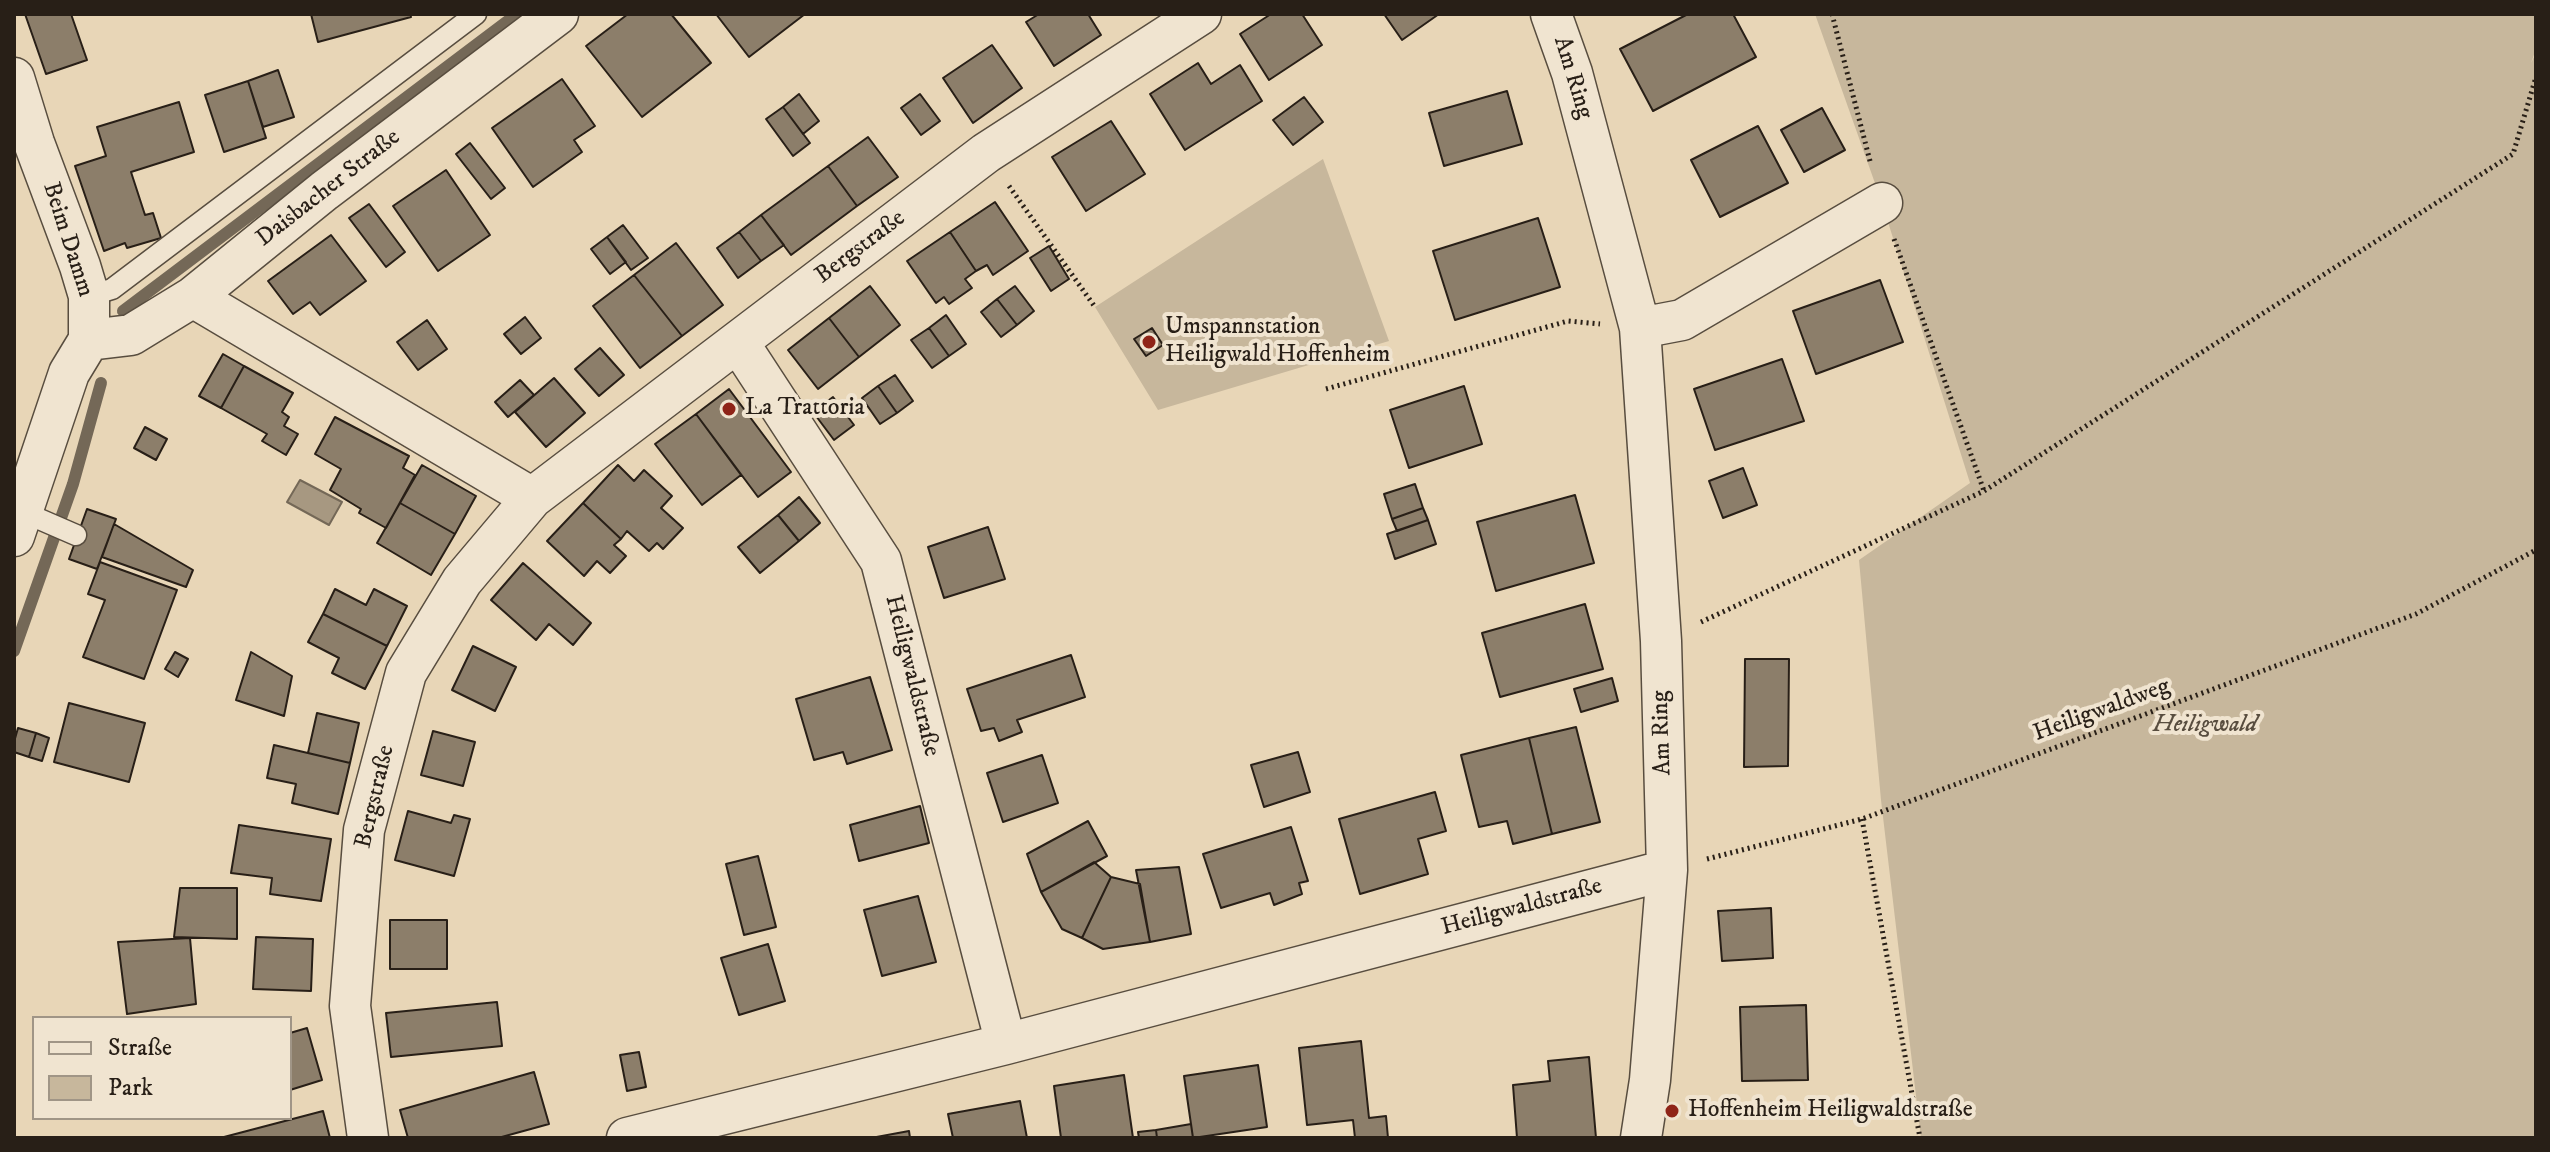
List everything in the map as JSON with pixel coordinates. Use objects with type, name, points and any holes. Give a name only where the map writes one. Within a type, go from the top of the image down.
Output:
[{"type":"street","name":"Daisbacher Straße","points":[[89,340],[131,335],[193,297],[336,182],[558,14]]},
{"type":"street","name":"Bergstraße","points":[[368,1138],[350,1006],[364,830],[406,673],[462,581],[532,498],[986,153],[1201,14]]},
{"type":"street","name":"Am Ring","points":[[1551,14],[1572,73],[1640,328],[1661,641],[1667,870],[1650,1080],[1641,1138]]},
{"type":"street","name":"Beim Damm","points":[[14,78],[89,296],[89,340]]},
{"type":"street","points":[[1640,328],[1682,320],[1882,203]]},
{"type":"street","points":[[193,297],[532,498]]},
{"type":"street","points":[[25,522],[69,373],[89,340]]},
{"type":"street","name":"Heiligwaldstraße","points":[[738,342],[881,561],[1006,1044]]},
{"type":"street","name":"Heiligwaldstraße","points":[[627,1138],[1006,1044],[1667,870]]},
{"type":"lane","name":"Daisbacher Straße","points":[[89,296],[112,289],[476,14]]},
{"type":"lane","points":[[25,522],[73,534]]},
{"type":"path","points":[[1832,14],[1882,203],[1984,491]]},
{"type":"path","points":[[1661,641],[1984,491],[2513,154],[2536,77]]},
{"type":"path","points":[[986,153],[1095,307]]},
{"type":"path","points":[[1326,389],[1568,321],[1640,328]]},
{"type":"path","name":"Heiligwaldweg","points":[[1667,870],[1862,819],[2416,614],[2536,550]]},
{"type":"path","points":[[1862,819],[1920,1138]]},
{"type":"green space","name":"Heiligwald","points":[[1815,14],[2536,14],[2536,49],[2531,63],[2536,53],[2536,1138],[1921,1138],[1881,800],[1859,560],[1970,483],[1882,203]]},
{"type":"green space","points":[[1323,159],[1389,341],[1158,410],[1095,307]]},
{"type":"shaded area","points":[[300,480],[342,502],[329,525],[287,502]]},
{"type":"building","points":[[25,14],[71,14],[87,60],[46,74]]},
{"type":"building","points":[[311,14],[410,14],[411,17],[318,42]]},
{"type":"building","points":[[628,14],[671,14],[711,63],[642,117],[586,46]]},
{"type":"building","points":[[716,14],[805,14],[749,57]]},
{"type":"building","points":[[1039,14],[1088,14],[1101,35],[1054,66],[1026,22]]},
{"type":"building","points":[[1271,14],[1302,14],[1322,45],[1269,80],[1240,34]]},
{"type":"building","points":[[1384,14],[1439,14],[1402,40]]},
{"type":"building","points":[[1688,14],[1733,14],[1756,57],[1653,111],[1620,49]]},
{"type":"building","points":[[992,45],[1022,88],[973,123],[943,78]]},
{"type":"building","points":[[1198,63],[1211,84],[1240,65],[1262,101],[1185,150],[1150,94]]},
{"type":"building","points":[[278,70],[294,117],[263,127],[248,81]]},
{"type":"building","points":[[562,79],[595,126],[574,140],[582,152],[533,187],[492,128]]},
{"type":"building","points":[[248,81],[266,138],[224,152],[205,95]]},
{"type":"building","points":[[1507,91],[1522,144],[1444,166],[1429,113]]},
{"type":"building","points":[[799,94],[819,121],[803,134],[783,107]]},
{"type":"building","points":[[920,94],[940,121],[921,135],[901,108]]},
{"type":"building","points":[[1304,97],[1323,122],[1293,145],[1273,120]]},
{"type":"building","points":[[179,102],[194,152],[131,172],[145,215],[153,213],[161,238],[127,248],[125,243],[104,251],[75,166],[106,156],[97,127]]},
{"type":"building","points":[[783,107],[810,143],[793,156],[766,119]]},
{"type":"building","points":[[1822,108],[1845,150],[1804,172],[1781,130]]},
{"type":"building","points":[[1111,121],[1145,174],[1086,211],[1052,157]]},
{"type":"building","points":[[1758,126],[1788,183],[1720,217],[1691,160]]},
{"type":"building","points":[[868,137],[898,177],[857,206],[828,166]]},
{"type":"building","points":[[470,143],[505,188],[491,199],[456,154]]},
{"type":"building","points":[[828,166],[857,206],[791,255],[761,215]]},
{"type":"building","points":[[446,170],[490,235],[438,271],[393,206]]},
{"type":"building","points":[[995,202],[1028,251],[993,275],[987,265],[976,271],[950,232]]},
{"type":"building","points":[[369,204],[405,252],[386,267],[349,218]]},
{"type":"building","points":[[761,215],[784,245],[761,261],[739,232]]},
{"type":"building","points":[[1538,218],[1560,287],[1455,320],[1433,251]]},
{"type":"building","points":[[623,225],[648,258],[631,270],[607,237]]},
{"type":"building","points":[[739,232],[761,261],[738,278],[717,248]]},
{"type":"building","points":[[950,232],[976,271],[965,279],[972,288],[949,304],[944,297],[936,303],[907,261]]},
{"type":"building","points":[[331,235],[366,281],[320,315],[310,302],[293,314],[268,281]]},
{"type":"building","points":[[607,237],[626,262],[610,274],[591,249]]},
{"type":"building","points":[[676,243],[723,305],[682,336],[634,275]]},
{"type":"building","points":[[1049,246],[1069,279],[1051,291],[1030,258]]},
{"type":"building","points":[[634,275],[682,336],[640,368],[593,306]]},
{"type":"building","points":[[1880,280],[1903,342],[1816,374],[1793,311]]},
{"type":"building","points":[[870,286],[900,325],[859,357],[829,318]]},
{"type":"building","points":[[1015,286],[1034,311],[1017,325],[997,299]]},
{"type":"building","points":[[997,299],[1017,325],[1001,337],[981,312]]},
{"type":"building","points":[[946,315],[966,344],[949,356],[929,328]]},
{"type":"building","points":[[525,317],[541,338],[521,354],[504,334]]},
{"type":"building","points":[[829,318],[859,357],[818,389],[788,350]]},
{"type":"building","points":[[427,320],[447,349],[418,370],[397,342]]},
{"type":"building","points":[[929,328],[949,356],[932,368],[911,340]]},
{"type":"building","name":"Umspannstation Heiligwald Hoffenheim","points":[[1152,328],[1163,345],[1146,356],[1134,339]]},
{"type":"building","points":[[600,348],[624,375],[599,396],[575,369]]},
{"type":"building","points":[[223,354],[244,366],[221,408],[199,396]]},
{"type":"building","points":[[1782,359],[1804,421],[1715,450],[1694,389]]},
{"type":"building","points":[[244,366],[293,393],[282,412],[289,417],[284,426],[298,434],[286,455],[262,441],[267,434],[221,408]]},
{"type":"building","points":[[895,375],[913,401],[897,413],[878,386]]},
{"type":"building","points":[[554,378],[585,413],[546,447],[515,412]]},
{"type":"building","points":[[520,380],[534,395],[508,417],[495,402]]},
{"type":"building","points":[[878,386],[897,413],[880,424],[862,398]]},
{"type":"building","points":[[1464,386],[1482,444],[1409,468],[1390,410]]},
{"type":"building","points":[[729,389],[791,472],[758,497],[696,414]]},
{"type":"building","points":[[833,397],[854,425],[834,440],[813,412]]},
{"type":"building","points":[[696,414],[741,475],[702,505],[655,444]]},
{"type":"building","points":[[335,417],[409,456],[403,468],[415,475],[386,528],[359,513],[361,509],[330,490],[341,469],[315,454]]},
{"type":"building","points":[[145,427],[167,439],[156,460],[134,448]]},
{"type":"building","points":[[422,465],[476,496],[455,534],[400,503]]},
{"type":"building","points":[[618,465],[634,481],[644,470],[672,496],[661,508],[683,528],[663,549],[657,543],[649,551],[627,531],[621,539],[583,503]]},
{"type":"building","points":[[1743,468],[1757,505],[1723,518],[1709,481]]},
{"type":"building","points":[[1415,484],[1423,508],[1392,519],[1384,494]]},
{"type":"building","points":[[1575,495],[1594,563],[1496,591],[1477,522]]},
{"type":"building","points":[[799,497],[820,523],[799,541],[778,515]]},
{"type":"building","points":[[400,503],[455,534],[431,575],[377,543]]},
{"type":"building","points":[[583,503],[621,539],[614,545],[626,556],[610,573],[597,561],[584,576],[547,541]]},
{"type":"building","points":[[1423,508],[1428,520],[1397,531],[1392,519]]},
{"type":"building","points":[[87,509],[116,519],[97,569],[69,559]]},
{"type":"building","points":[[778,515],[799,541],[760,573],[738,547]]},
{"type":"building","points":[[1428,520],[1436,544],[1395,559],[1387,534]]},
{"type":"building","points":[[114,524],[193,570],[186,587],[102,557]]},
{"type":"building","points":[[988,527],[1005,579],[944,598],[928,547]]},
{"type":"building","points":[[100,562],[177,590],[144,679],[83,657],[105,600],[88,594]]},
{"type":"building","points":[[523,563],[591,623],[573,645],[549,624],[536,640],[491,600]]},
{"type":"building","points":[[335,589],[366,605],[374,589],[407,606],[387,646],[323,614]]},
{"type":"building","points":[[1585,604],[1603,669],[1500,697],[1482,633]]},
{"type":"building","points":[[323,614],[387,646],[365,689],[332,673],[339,658],[308,642]]},
{"type":"building","points":[[473,646],[516,667],[495,711],[452,690]]},
{"type":"building","points":[[175,652],[188,659],[178,677],[165,669]]},
{"type":"building","points":[[251,652],[292,676],[284,716],[236,700]]},
{"type":"building","points":[[1071,655],[1085,697],[1017,720],[1022,732],[999,741],[994,728],[981,731],[967,689]]},
{"type":"building","points":[[1745,659],[1789,659],[1788,766],[1744,767]]},
{"type":"building","points":[[870,677],[892,750],[847,764],[843,752],[814,760],[796,699]]},
{"type":"building","points":[[1612,678],[1618,701],[1581,712],[1574,689]]},
{"type":"building","points":[[69,703],[145,723],[129,782],[54,762]]},
{"type":"building","points":[[317,713],[359,723],[350,763],[308,753]]},
{"type":"building","points":[[1576,727],[1600,822],[1552,834],[1529,738]]},
{"type":"building","points":[[18,728],[36,733],[29,757],[14,752]]},
{"type":"building","points":[[433,731],[475,742],[463,786],[421,775]]},
{"type":"building","points":[[36,733],[49,738],[42,761],[29,757]]},
{"type":"building","points":[[1529,738],[1552,834],[1513,844],[1507,821],[1479,827],[1461,755]]},
{"type":"building","points":[[274,745],[350,763],[338,814],[292,803],[296,784],[267,778]]},
{"type":"building","points":[[1298,752],[1310,792],[1264,807],[1251,765]]},
{"type":"building","points":[[1042,755],[1058,803],[1003,822],[987,773]]},
{"type":"building","points":[[1435,792],[1446,831],[1418,839],[1428,874],[1360,894],[1339,819]]},
{"type":"building","points":[[920,806],[929,843],[859,861],[850,825]]},
{"type":"building","points":[[408,811],[451,823],[454,815],[470,819],[454,876],[395,860]]},
{"type":"building","points":[[1088,821],[1107,856],[1041,892],[1027,854]]},
{"type":"building","points":[[239,825],[331,839],[321,901],[270,894],[272,878],[231,873]]},
{"type":"building","points":[[1291,827],[1308,881],[1299,883],[1302,894],[1274,905],[1270,893],[1221,908],[1203,854]]},
{"type":"building","points":[[758,856],[776,927],[744,935],[726,864]]},
{"type":"building","points":[[1094,862],[1111,877],[1082,938],[1062,929],[1041,892]]},
{"type":"building","points":[[1179,867],[1191,934],[1150,942],[1136,870]]},
{"type":"building","points":[[1111,877],[1140,884],[1150,942],[1103,949],[1082,938]]},
{"type":"building","points":[[180,888],[237,888],[237,939],[174,937]]},
{"type":"building","points":[[918,896],[936,962],[882,976],[864,910]]},
{"type":"building","points":[[1771,908],[1773,958],[1722,961],[1718,911]]},
{"type":"building","points":[[390,920],[447,920],[447,969],[390,969]]},
{"type":"building","points":[[256,937],[313,939],[311,991],[253,989]]},
{"type":"building","points":[[190,938],[196,1004],[127,1014],[118,942]]},
{"type":"building","points":[[768,944],[785,1001],[739,1015],[721,958]]},
{"type":"building","points":[[497,1002],[502,1046],[391,1057],[386,1013]]},
{"type":"building","points":[[1806,1005],[1808,1080],[1742,1081],[1740,1007]]},
{"type":"building","points":[[307,1028],[322,1080],[292,1089],[292,1032]]},
{"type":"building","points":[[1361,1041],[1369,1118],[1386,1116],[1388,1138],[1355,1138],[1353,1120],[1307,1125],[1299,1048]]},
{"type":"building","points":[[639,1052],[646,1087],[627,1091],[620,1055]]},
{"type":"building","points":[[1589,1057],[1596,1138],[1517,1138],[1513,1085],[1550,1081],[1548,1061]]},
{"type":"building","points":[[1258,1065],[1267,1127],[1193,1138],[1184,1076]]},
{"type":"building","points":[[534,1072],[549,1124],[498,1138],[408,1138],[400,1110]]},
{"type":"building","points":[[1124,1075],[1133,1138],[1061,1138],[1054,1086]]},
{"type":"building","points":[[1020,1101],[1027,1138],[953,1138],[948,1114]]},
{"type":"building","points":[[323,1111],[330,1138],[224,1137],[292,1120]]},
{"type":"building","points":[[1191,1124],[1193,1138],[1157,1138],[1156,1130]]},
{"type":"building","points":[[1156,1130],[1157,1138],[1139,1138],[1138,1132]]},
{"type":"building","points":[[909,1131],[910,1138],[871,1138]]},
{"type":"waterway","points":[[123,311],[517,14]]},
{"type":"waterway","points":[[14,651],[73,484],[101,383]]},
{"type":"place","name":"Umspannstation Heiligwald Hoffenheim","points":[[1149,342]]},
{"type":"place","name":"La Trattoria","points":[[729,409]]},
{"type":"place","name":"Hoffenheim Heiligwaldstraße","points":[[1672,1111]]}]
